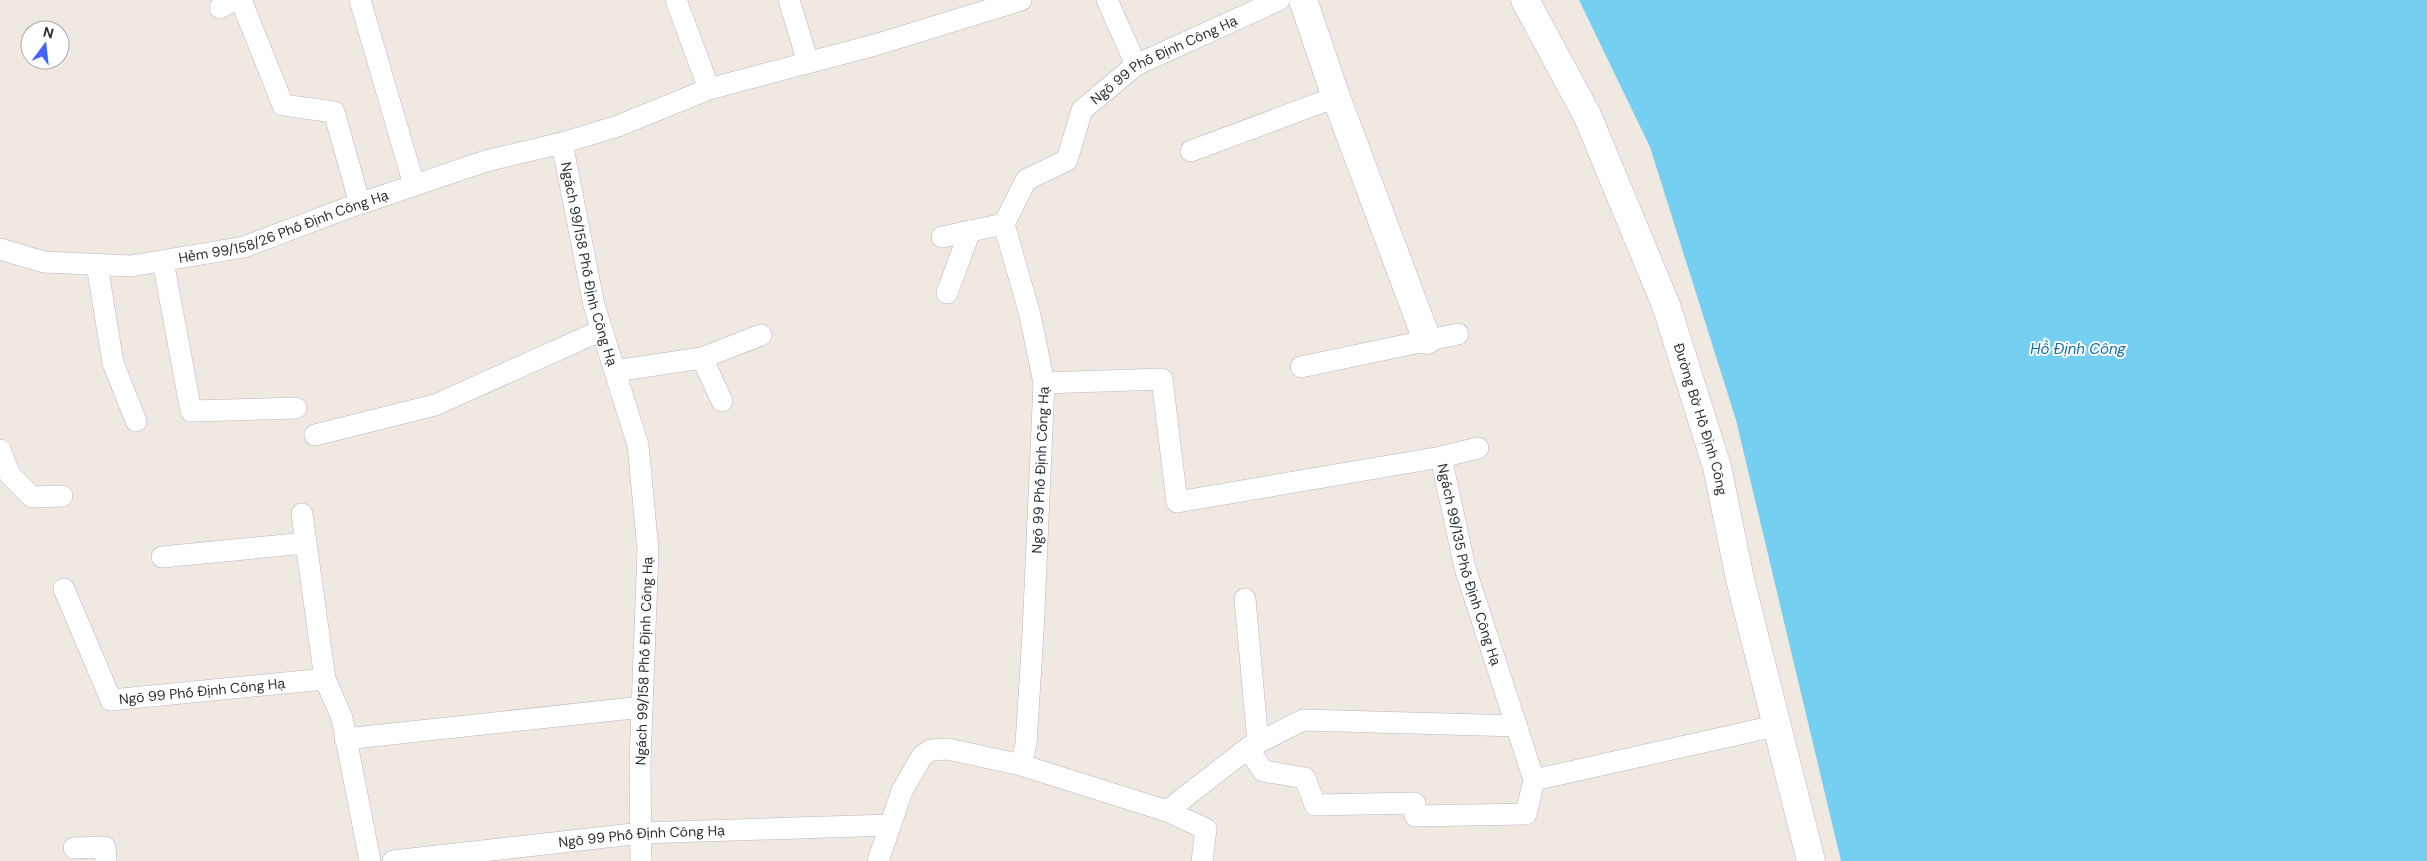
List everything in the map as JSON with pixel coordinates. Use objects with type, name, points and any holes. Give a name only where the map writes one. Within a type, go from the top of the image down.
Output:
[{"type":"street","points":[[1303,0],[1336,97],[1428,340]]},
{"type":"street","name":"Đường Bờ Hồ Định Công","points":[[1525,0],[1587,115],[1666,305],[1718,467],[1740,580],[1810,861]]},
{"type":"lane","points":[[241,0],[283,105],[334,112],[360,204]]},
{"type":"lane","points":[[360,0],[414,185]]},
{"type":"lane","points":[[676,0],[710,89]]},
{"type":"lane","points":[[789,0],[808,62]]},
{"type":"lane","name":"Ngách 99/158 Phố Định Công Hạ","points":[[641,861],[640,762],[648,550],[638,446],[594,305],[562,143],[618,126],[710,89],[1021,0]]},
{"type":"lane","points":[[1107,0],[1136,65]]},
{"type":"lane","name":"Ngõ 99 Phố Định Công Hạ","points":[[1021,765],[1026,744],[1033,633],[1044,383],[1030,314],[1004,224],[1026,180],[1067,160],[1082,110],[1136,65],[1279,0]]},
{"type":"lane","points":[[1191,151],[1336,97]]},
{"type":"lane","name":"Hẻm 99/158/26 Phố Định Công Hạ","points":[[0,250],[44,262],[131,266],[244,247],[360,204],[486,161],[562,143]]},
{"type":"lane","points":[[942,237],[1004,224]]},
{"type":"lane","points":[[947,293],[970,231]]},
{"type":"lane","points":[[164,261],[192,411],[296,408]]},
{"type":"lane","points":[[97,265],[113,363],[136,421]]},
{"type":"lane","points":[[315,434],[435,405],[602,330]]},
{"type":"lane","points":[[1300,366],[1458,334]]},
{"type":"lane","points":[[615,372],[702,358],[761,335]]},
{"type":"lane","points":[[702,358],[722,401]]},
{"type":"lane","name":"Ngách 99/135 Phố Định Công Hạ","points":[[1044,383],[1162,379],[1177,502],[1441,457],[1466,568],[1534,780]]},
{"type":"lane","points":[[1441,457],[1478,448]]},
{"type":"lane","points":[[0,450],[10,475],[32,497],[62,496]]},
{"type":"lane","points":[[302,514],[325,679],[342,718],[370,861]]},
{"type":"lane","points":[[162,557],[306,542]]},
{"type":"lane","name":"Ngõ 99 Phố Định Công Hạ","points":[[64,589],[111,700],[325,679]]},
{"type":"lane","points":[[1245,599],[1253,746],[1263,772],[1305,778],[1315,805],[1415,803],[1415,816],[1526,814],[1534,780],[1775,726]]},
{"type":"lane","points":[[345,739],[642,707]]},
{"type":"lane","points":[[1166,812],[1253,746],[1303,720],[1517,726]]},
{"type":"lane","points":[[878,861],[912,771],[922,756],[930,750],[948,750],[1021,765],[1166,812],[1206,829],[1202,861]]},
{"type":"lane","name":"Ngõ 99 Phố Định Công Hạ","points":[[394,861],[642,833],[890,825]]},
{"type":"lane","points":[[74,848],[105,847],[106,861]]},
{"type":"water","name":"Hồ Định Công","points":[[1579,0],[2427,0],[2427,861],[1841,861],[1736,420],[1650,147]]}]
